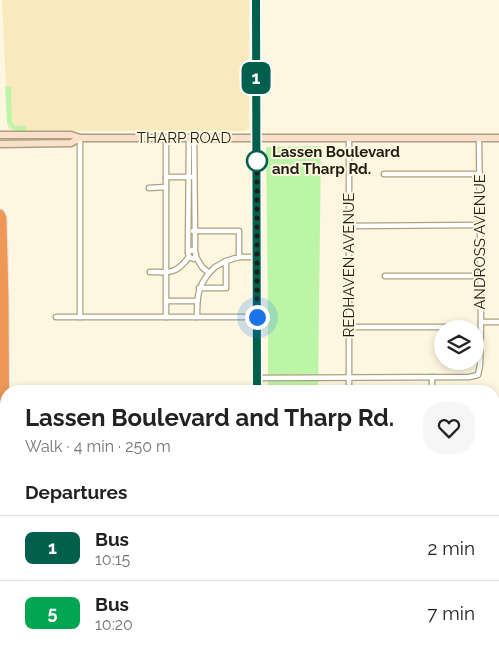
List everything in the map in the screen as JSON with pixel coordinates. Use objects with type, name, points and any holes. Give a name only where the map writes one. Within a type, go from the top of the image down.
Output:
[{"type":"highway","points":[[0,214],[2,218],[4,294],[4,385]]},
{"type":"street","points":[[256,0],[257,385]]},
{"type":"street","name":"THARP ROAD","points":[[0,135],[71,135],[80,138],[499,138]]},
{"type":"street","points":[[80,138],[80,317]]},
{"type":"street","name":"THARP ROAD","points":[[0,144],[71,143],[80,138]]},
{"type":"street","points":[[166,138],[166,317]]},
{"type":"street","points":[[188,255],[192,259],[195,254],[192,231],[192,138]]},
{"type":"street","name":"REDHAVEN AVENUE","points":[[349,138],[350,385]]},
{"type":"street","name":"ANDROSS AVENUE","points":[[479,138],[481,320]]},
{"type":"street","points":[[384,174],[480,174]]},
{"type":"street","points":[[166,177],[192,177]]},
{"type":"street","points":[[149,188],[166,188]]},
{"type":"street","points":[[349,226],[480,225]]},
{"type":"street","points":[[188,255],[192,231]]},
{"type":"street","points":[[192,231],[239,231],[239,257]]},
{"type":"street","points":[[150,272],[174,272],[178,270],[192,250],[202,267],[209,273]]},
{"type":"street","points":[[197,317],[199,288],[203,280],[215,267],[239,257],[257,257]]},
{"type":"street","points":[[199,288],[226,288],[226,261]]},
{"type":"street","points":[[385,276],[480,276]]},
{"type":"street","points":[[166,301],[197,301]]},
{"type":"street","points":[[56,317],[257,317]]},
{"type":"street","points":[[484,322],[499,322]]},
{"type":"street","points":[[349,327],[434,327]]},
{"type":"street","name":"ANDROSS AVENUE","points":[[432,377],[469,377],[478,375],[479,370]]},
{"type":"street","points":[[257,378],[432,377],[432,385]]},
{"type":"shaded area","points":[[2,0],[249,0],[249,128],[245,131],[11,130],[8,128]]},
{"type":"green space","points":[[5,86],[11,87],[12,123],[16,126],[26,126],[26,131],[15,131],[7,123]]},
{"type":"green space","points":[[321,146],[318,385],[268,385],[266,147]]},
{"type":"bus line","name":"1","points":[[256,0],[257,385]]},
{"type":"place","name":"Lassen Boulevard and Tharp Rd.","points":[[257,161]]},
{"type":"route","points":[[257,161],[257,159],[257,317]]}]
